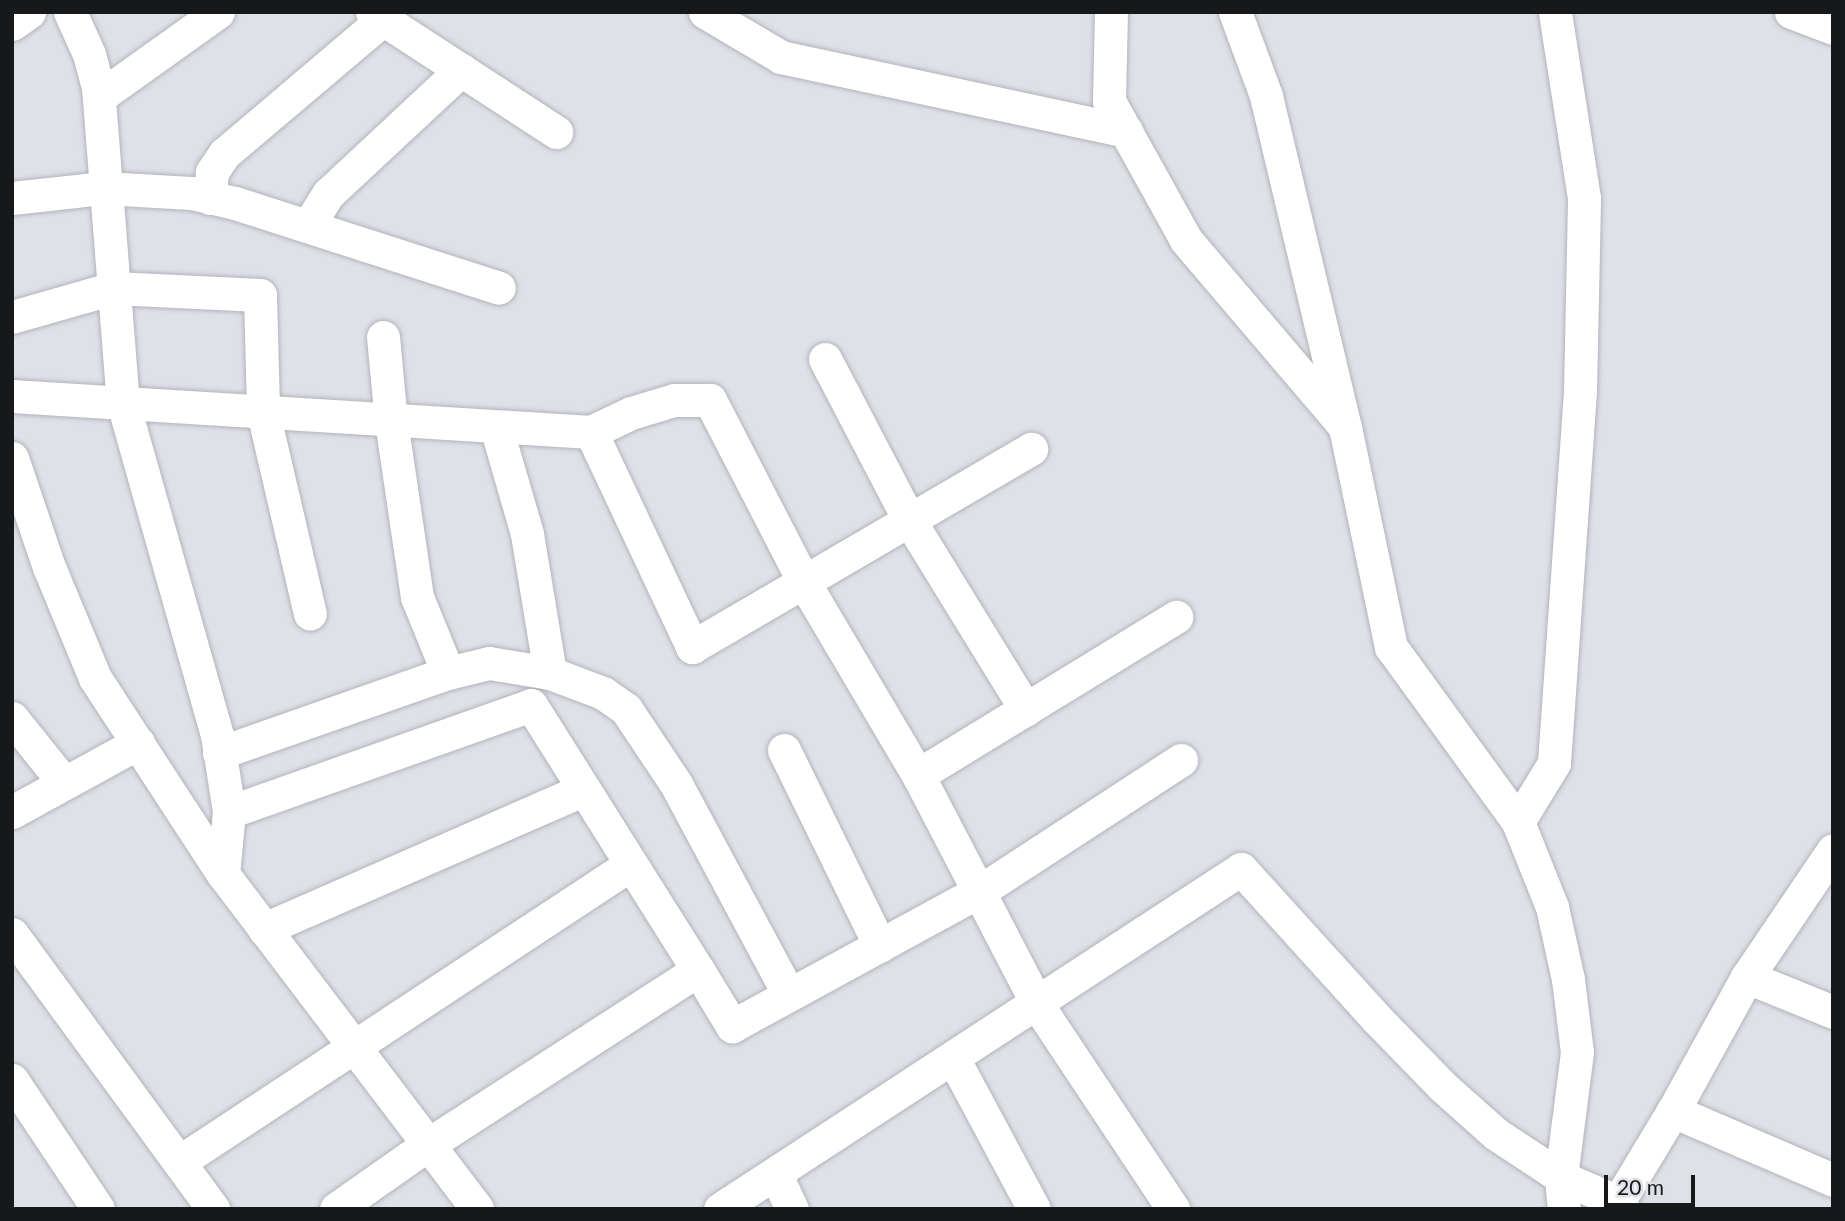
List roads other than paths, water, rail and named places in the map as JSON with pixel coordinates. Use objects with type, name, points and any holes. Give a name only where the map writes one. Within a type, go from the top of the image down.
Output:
[{"type":"street","points":[[12,24],[29,12]]},
{"type":"street","points":[[69,12],[89,54],[99,97],[104,188],[123,403],[214,723],[229,812],[223,874]]},
{"type":"street","points":[[99,97],[218,12]]},
{"type":"street","points":[[705,12],[781,57],[1126,131]]},
{"type":"street","points":[[1111,12],[1109,101],[1186,240],[1346,427]]},
{"type":"street","points":[[1235,12],[1266,96],[1346,427],[1391,647],[1518,822],[1552,907],[1569,991],[1577,1052],[1563,1193]]},
{"type":"street","points":[[1518,822],[1553,763],[1580,392],[1584,198],[1555,12]]},
{"type":"street","points":[[1791,12],[1833,29]]},
{"type":"street","points":[[210,198],[212,172],[224,153],[378,15],[556,132]]},
{"type":"street","points":[[308,226],[328,194],[461,70]]},
{"type":"street","points":[[12,198],[104,188],[191,193],[308,226],[499,288]]},
{"type":"street","points":[[12,317],[113,289],[260,295],[264,412],[310,614]]},
{"type":"street","points":[[383,337],[391,421],[417,597],[448,673]]},
{"type":"street","points":[[825,359],[908,519],[1026,710]]},
{"type":"street","points":[[12,396],[591,432],[631,413],[674,400],[710,400],[805,584],[918,775],[1037,1004],[1174,1209]]},
{"type":"street","points":[[496,427],[527,534],[550,673]]},
{"type":"street","points":[[591,432],[692,647],[805,584],[908,519],[1031,449]]},
{"type":"street","points":[[12,458],[49,567],[96,678],[223,874],[477,1209]]},
{"type":"street","points":[[918,775],[1176,617]]},
{"type":"street","points":[[219,753],[448,673],[489,663],[550,673],[603,693],[626,709],[676,784],[789,995]]},
{"type":"street","points":[[229,812],[531,705],[732,1026],[980,891],[1181,760]]},
{"type":"street","points":[[12,718],[64,783]]},
{"type":"street","points":[[12,812],[138,743]]},
{"type":"street","points":[[783,750],[880,946]]},
{"type":"street","points":[[264,929],[584,789]]},
{"type":"street","points":[[720,1209],[776,1175],[1241,869],[1442,1086],[1563,1193],[1617,1207],[1747,977],[1833,850]]},
{"type":"street","points":[[179,1162],[631,864]]},
{"type":"street","points":[[12,934],[213,1209]]},
{"type":"street","points":[[336,1209],[427,1145],[698,970]]},
{"type":"street","points":[[1747,977],[1833,1012]]},
{"type":"street","points":[[953,1058],[1034,1209]]},
{"type":"street","points":[[12,1080],[98,1209]]},
{"type":"street","points":[[1673,1111],[1833,1180]]},
{"type":"street","points":[[776,1175],[792,1209]]}]
